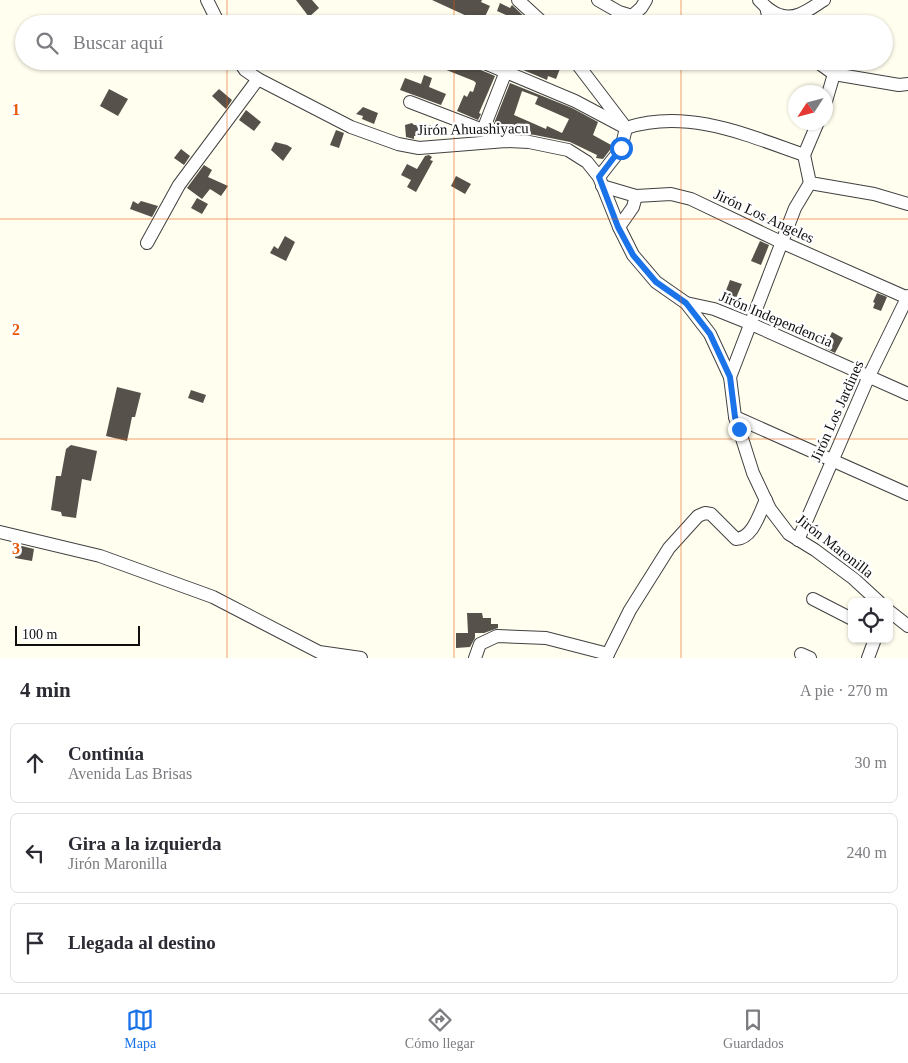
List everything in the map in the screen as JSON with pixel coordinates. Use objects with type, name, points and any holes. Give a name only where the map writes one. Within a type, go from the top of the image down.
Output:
[{"type":"street","points":[[206,0],[214,15]]},
{"type":"street","points":[[505,0],[519,1],[527,15]]},
{"type":"street","points":[[598,0],[619,12],[629,15]]},
{"type":"street","points":[[633,15],[646,0]]},
{"type":"street","points":[[798,15],[824,0]]},
{"type":"street","points":[[763,4],[779,15]]},
{"type":"street","name":"Jirón Ahuashiyacu","points":[[245,70],[258,79],[351,127],[398,144],[418,148],[506,141],[529,142],[568,150],[587,162],[600,181]]},
{"type":"street","points":[[483,130],[506,70]]},
{"type":"street","points":[[516,70],[626,128],[642,122],[700,122],[738,131],[804,155]]},
{"type":"street","points":[[582,70],[626,128]]},
{"type":"street","points":[[828,70],[834,74],[899,85],[908,84]]},
{"type":"street","points":[[831,85],[834,74]]},
{"type":"street","points":[[147,243],[179,185],[258,79]]},
{"type":"street","points":[[410,102],[483,130],[506,141]]},
{"type":"street","points":[[600,181],[621,148],[626,128]]},
{"type":"street","points":[[730,377],[749,323],[795,208],[810,183],[804,155],[815,130]]},
{"type":"street","name":"Jirón Los Angeles","points":[[600,181],[636,196],[670,194],[691,199],[781,242],[908,297]]},
{"type":"street","name":"Jirón Maronilla","points":[[600,181],[618,227],[633,255],[656,282],[686,303],[710,334],[730,377],[735,417],[753,473],[770,509],[789,534],[815,550],[854,579],[875,598]]},
{"type":"street","points":[[810,183],[874,194],[908,204]]},
{"type":"street","points":[[618,227],[632,207],[636,196]]},
{"type":"street","name":"Jirón Los Jardines","points":[[798,540],[869,376],[908,297]]},
{"type":"street","name":"Jirón Independencia","points":[[686,303],[714,309],[749,323],[908,394]]},
{"type":"street","points":[[735,417],[908,494]]},
{"type":"street","points":[[474,658],[480,644],[497,636],[546,638],[607,656],[630,610],[669,548],[698,516],[705,513],[711,514],[736,539],[743,539],[748,534],[766,500]]},
{"type":"street","points":[[0,532],[107,558],[213,597],[319,652],[361,658]]},
{"type":"street","points":[[813,599],[848,617]]},
{"type":"street","points":[[893,614],[908,626]]},
{"type":"street","points":[[868,658],[874,643]]},
{"type":"building","points":[[296,0],[312,0],[319,8],[311,15],[307,15]]},
{"type":"building","points":[[432,0],[482,0],[481,2],[490,6],[486,15],[465,15]]},
{"type":"building","points":[[500,3],[510,8],[512,5],[523,15],[506,15],[497,11]]},
{"type":"building","points":[[446,70],[481,70],[495,76],[479,113],[481,114],[478,120],[457,111],[464,95],[467,97],[470,91],[473,92],[476,83]]},
{"type":"building","points":[[523,70],[560,70],[556,79],[548,76],[547,80]]},
{"type":"building","points":[[424,75],[432,78],[429,87],[446,94],[441,105],[400,90],[405,78],[421,84]]},
{"type":"building","points":[[510,83],[572,108],[598,122],[593,135],[613,146],[603,159],[596,158],[597,155],[570,142],[519,133],[508,129],[507,132],[493,126]],"holes":[[[522,91],[538,97],[535,104],[569,119],[562,133],[547,126],[546,129],[514,115]]]},
{"type":"building","points":[[109,89],[128,99],[118,116],[100,106]]},
{"type":"building","points":[[219,89],[232,100],[226,109],[212,96]]},
{"type":"building","points":[[363,107],[378,113],[374,124],[362,119],[363,116],[356,114]]},
{"type":"building","points":[[246,110],[261,122],[254,131],[239,120]]},
{"type":"building","points":[[412,123],[414,125],[431,125],[431,135],[414,136],[414,139],[406,137],[405,125]]},
{"type":"building","points":[[336,130],[344,133],[339,148],[330,145]]},
{"type":"building","points":[[275,142],[292,148],[283,161],[271,150]]},
{"type":"building","points":[[181,149],[190,156],[184,165],[174,158]]},
{"type":"building","points":[[429,155],[432,157],[430,160],[433,161],[416,192],[407,187],[411,180],[401,175],[407,164],[417,169],[425,156]]},
{"type":"building","points":[[204,165],[212,170],[208,177],[228,186],[221,196],[210,189],[202,199],[187,188]]},
{"type":"building","points":[[456,176],[471,184],[465,194],[451,186]]},
{"type":"building","points":[[197,198],[208,204],[202,214],[191,208]]},
{"type":"building","points":[[133,201],[138,204],[141,201],[158,206],[152,217],[130,209]]},
{"type":"building","points":[[285,236],[295,242],[286,261],[270,253],[274,246],[278,249]]},
{"type":"building","points":[[760,241],[769,245],[761,265],[751,261]]},
{"type":"building","points":[[730,280],[742,284],[733,305],[722,301]]},
{"type":"building","points":[[877,293],[887,297],[881,311],[873,308],[875,303],[873,302]]},
{"type":"building","points":[[832,332],[843,338],[835,353],[825,348]]},
{"type":"building","points":[[117,387],[141,393],[135,417],[132,417],[127,441],[106,436]]},
{"type":"building","points":[[191,390],[206,395],[203,403],[188,398]]},
{"type":"building","points":[[71,445],[97,451],[91,481],[82,479],[76,518],[62,516],[61,512],[51,510],[56,476],[61,476],[66,449]]},
{"type":"building","points":[[18,545],[34,549],[32,561],[15,558]]},
{"type":"building","points":[[467,613],[482,613],[483,618],[491,618],[491,624],[498,624],[498,628],[484,633],[475,633],[475,638],[470,647],[456,648],[456,633],[468,633]]},
{"type":"route","points":[[621,148],[599,177],[618,227],[633,255],[656,282],[686,303],[710,334],[730,377],[735,417],[739,429]]}]
